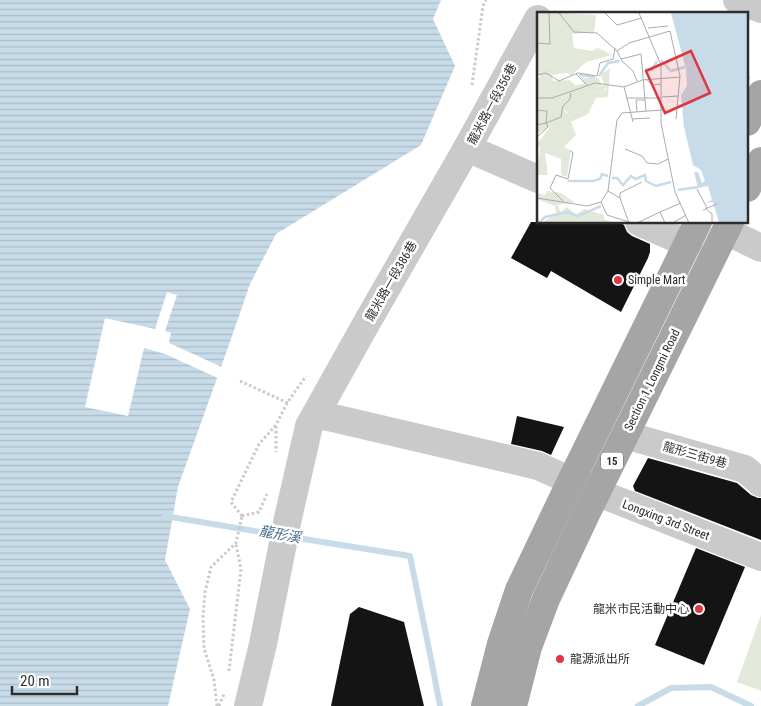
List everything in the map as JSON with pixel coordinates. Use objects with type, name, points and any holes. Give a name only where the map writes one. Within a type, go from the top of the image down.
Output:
[{"type":"main road","points":[[748,120],[761,94]]},
{"type":"main road","points":[[748,186],[761,161]]},
{"type":"main road","name":"Section 1, Longmi Road","points":[[513,706],[528,647],[546,599],[596,492],[728,226]]},
{"type":"main road","name":"15","points":[[493,704],[501,644],[519,590],[693,233]]},
{"type":"street","points":[[542,12],[549,0]]},
{"type":"street","points":[[737,0],[761,9]]},
{"type":"street","name":"龍米路一段356巷","points":[[537,21],[467,148],[537,179]]},
{"type":"street","name":"龍米路一段386巷","points":[[248,706],[264,644],[288,518],[309,426],[467,148]]},
{"type":"street","points":[[649,224],[693,233]]},
{"type":"street","points":[[728,226],[761,248]]},
{"type":"street","points":[[316,414],[538,466],[571,481]]},
{"type":"street","name":"龍形三街9巷","points":[[625,435],[745,469],[761,483]]},
{"type":"street","name":"Longxing 3rd Street","points":[[571,481],[761,557]]},
{"type":"path","points":[[242,516],[231,502],[259,444],[276,425],[287,403],[307,375]]},
{"type":"path","points":[[240,381],[316,414]]},
{"type":"path","points":[[276,425],[276,453]]},
{"type":"path","points":[[242,516],[259,512],[269,488]]},
{"type":"path","points":[[229,674],[241,569],[236,543],[242,516]]},
{"type":"path","points":[[218,706],[214,680],[204,648],[202,617],[205,592],[211,568],[236,543]]},
{"type":"path","points":[[218,706],[225,691]]},
{"type":"shaded area","points":[[761,615],[761,691],[737,682]]},
{"type":"water","points":[[0,0],[441,0],[433,19],[455,66],[421,145],[276,234],[250,284],[178,487],[165,560],[190,609],[168,706],[0,706]]},
{"type":"pier","points":[[167,292],[177,295],[165,331],[171,333],[169,343],[224,368],[220,379],[165,354],[144,348],[128,416],[85,407],[105,318],[155,329]]},
{"type":"building","points":[[531,222],[537,222],[537,224],[622,224],[632,236],[650,244],[648,258],[621,312],[551,271],[547,278],[511,258]]},
{"type":"building","points":[[517,416],[564,427],[551,455],[511,444]]},
{"type":"building","points":[[648,458],[737,483],[751,495],[761,498],[761,540],[635,491],[633,486]]},
{"type":"building","name":"龍米市民活動中心","points":[[696,548],[745,567],[704,665],[655,645]]},
{"type":"building","points":[[359,607],[404,622],[424,706],[331,706],[350,614]]},
{"type":"waterway","name":"龍形溪","points":[[165,516],[278,535]]},
{"type":"waterway","name":"龍形溪","points":[[291,537],[410,556],[440,706]]},
{"type":"waterway","name":"龍形溪","points":[[638,706],[671,688],[711,687],[751,706]]},
{"type":"place","name":"Simple Mart","points":[[618,280]]},
{"type":"place","name":"龍米市民活動中心","points":[[699,609]]},
{"type":"place","name":"龍源派出所","points":[[560,659]]}]
